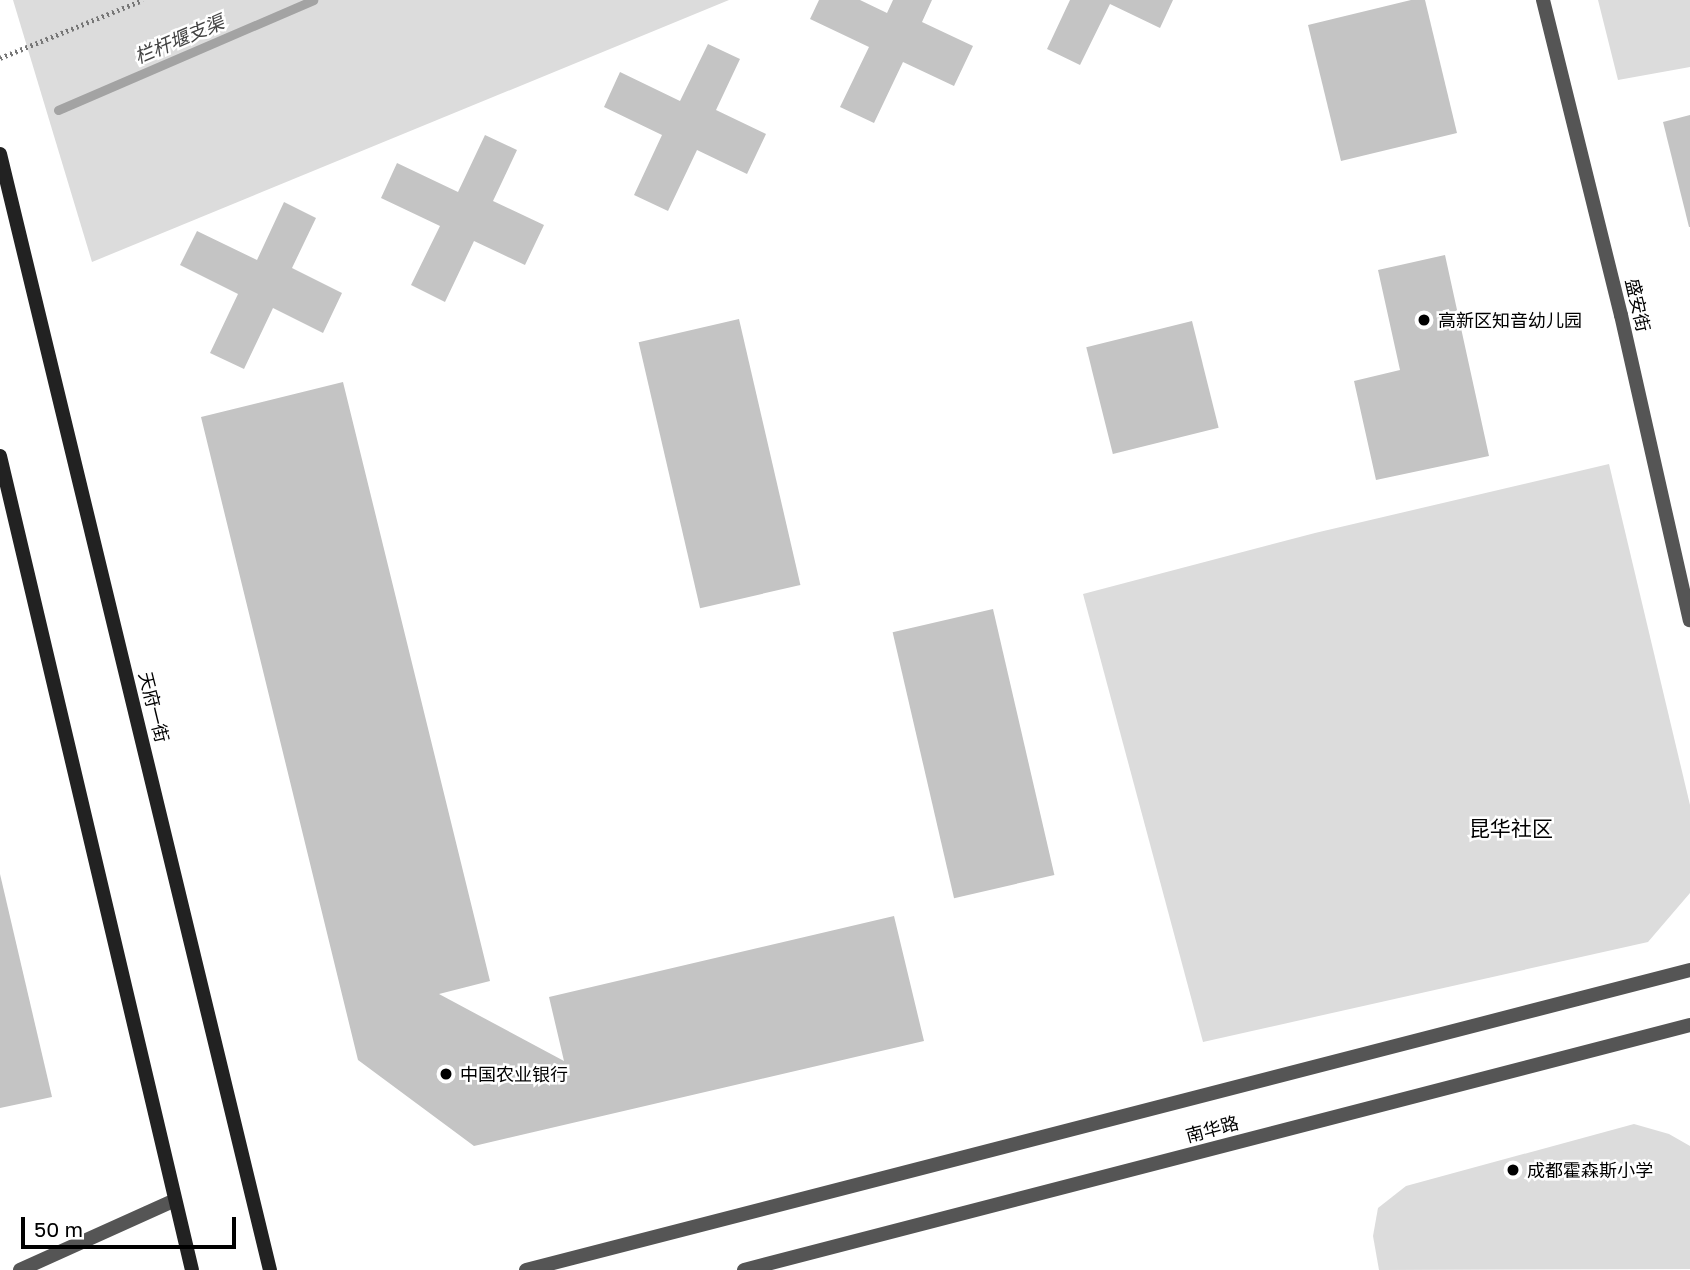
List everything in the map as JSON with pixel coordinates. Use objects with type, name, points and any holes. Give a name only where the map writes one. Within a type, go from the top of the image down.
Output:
[{"type":"main road","name":"天府一街","points":[[0,154],[270,1270]]},
{"type":"main road","points":[[0,456],[192,1270]]},
{"type":"street","name":"盛安街","points":[[1543,0],[1620,315],[1690,620]]},
{"type":"street","points":[[526,1270],[1690,970]]},
{"type":"street","name":"南华路","points":[[744,1270],[1690,1025]]},
{"type":"street","points":[[20,1270],[175,1200]]},
{"type":"path","points":[[0,58],[143,0]]},
{"type":"shaded area","points":[[13,0],[729,0],[92,262]]},
{"type":"shaded area","points":[[1598,0],[1690,0],[1690,67],[1618,80]]},
{"type":"shaded area","points":[[1609,464],[1690,805],[1690,893],[1648,942],[1203,1042],[1083,594],[1315,533]]},
{"type":"shaded area","points":[[1634,1124],[1669,1134],[1690,1146],[1690,1269],[1379,1270],[1373,1236],[1378,1208],[1406,1186]]},
{"type":"building","points":[[819,0],[860,0],[887,13],[893,0],[932,0],[922,22],[973,46],[954,86],[903,62],[874,123],[840,107],[869,47],[810,19]]},
{"type":"building","points":[[1070,0],[1173,0],[1160,28],[1110,4],[1080,65],[1047,49]]},
{"type":"building","points":[[1411,0],[1425,0],[1457,133],[1341,161],[1308,25]]},
{"type":"building","points":[[708,44],[740,59],[716,110],[766,134],[747,174],[697,150],[668,211],[634,195],[662,135],[604,107],[620,72],[680,101]]},
{"type":"building","points":[[1690,115],[1690,227],[1689,227],[1663,122]]},
{"type":"building","points":[[485,135],[517,150],[493,201],[544,225],[525,265],[474,241],[445,302],[411,285],[440,226],[381,198],[397,163],[458,192]]},
{"type":"building","points":[[284,202],[316,218],[292,268],[342,293],[323,333],[273,308],[244,369],[210,353],[238,294],[180,265],[197,231],[257,260]]},
{"type":"building","name":"高新区知音幼儿园","points":[[1445,255],[1489,456],[1376,480],[1354,381],[1400,370],[1378,270]]},
{"type":"building","points":[[739,319],[800,585],[700,608],[639,342]]},
{"type":"building","points":[[1192,321],[1219,428],[1113,454],[1086,347]]},
{"type":"building","points":[[343,382],[490,981],[439,994],[564,1061],[549,997],[894,916],[924,1041],[474,1146],[358,1060],[201,417]]},
{"type":"building","points":[[993,609],[1054,875],[954,898],[893,632]]},
{"type":"building","points":[[0,874],[52,1097],[0,1108]]},
{"type":"waterway","name":"栏杆堰支渠","points":[[58,110],[313,0]]},
{"type":"place","name":"高新区知音幼儿园","points":[[1424,320]]},
{"type":"place","name":"中国农业银行","points":[[446,1074]]},
{"type":"place","name":"成都霍森斯小学","points":[[1513,1170]]},
{"type":"district","name":"昆华社区","points":[[1511,828]]}]
